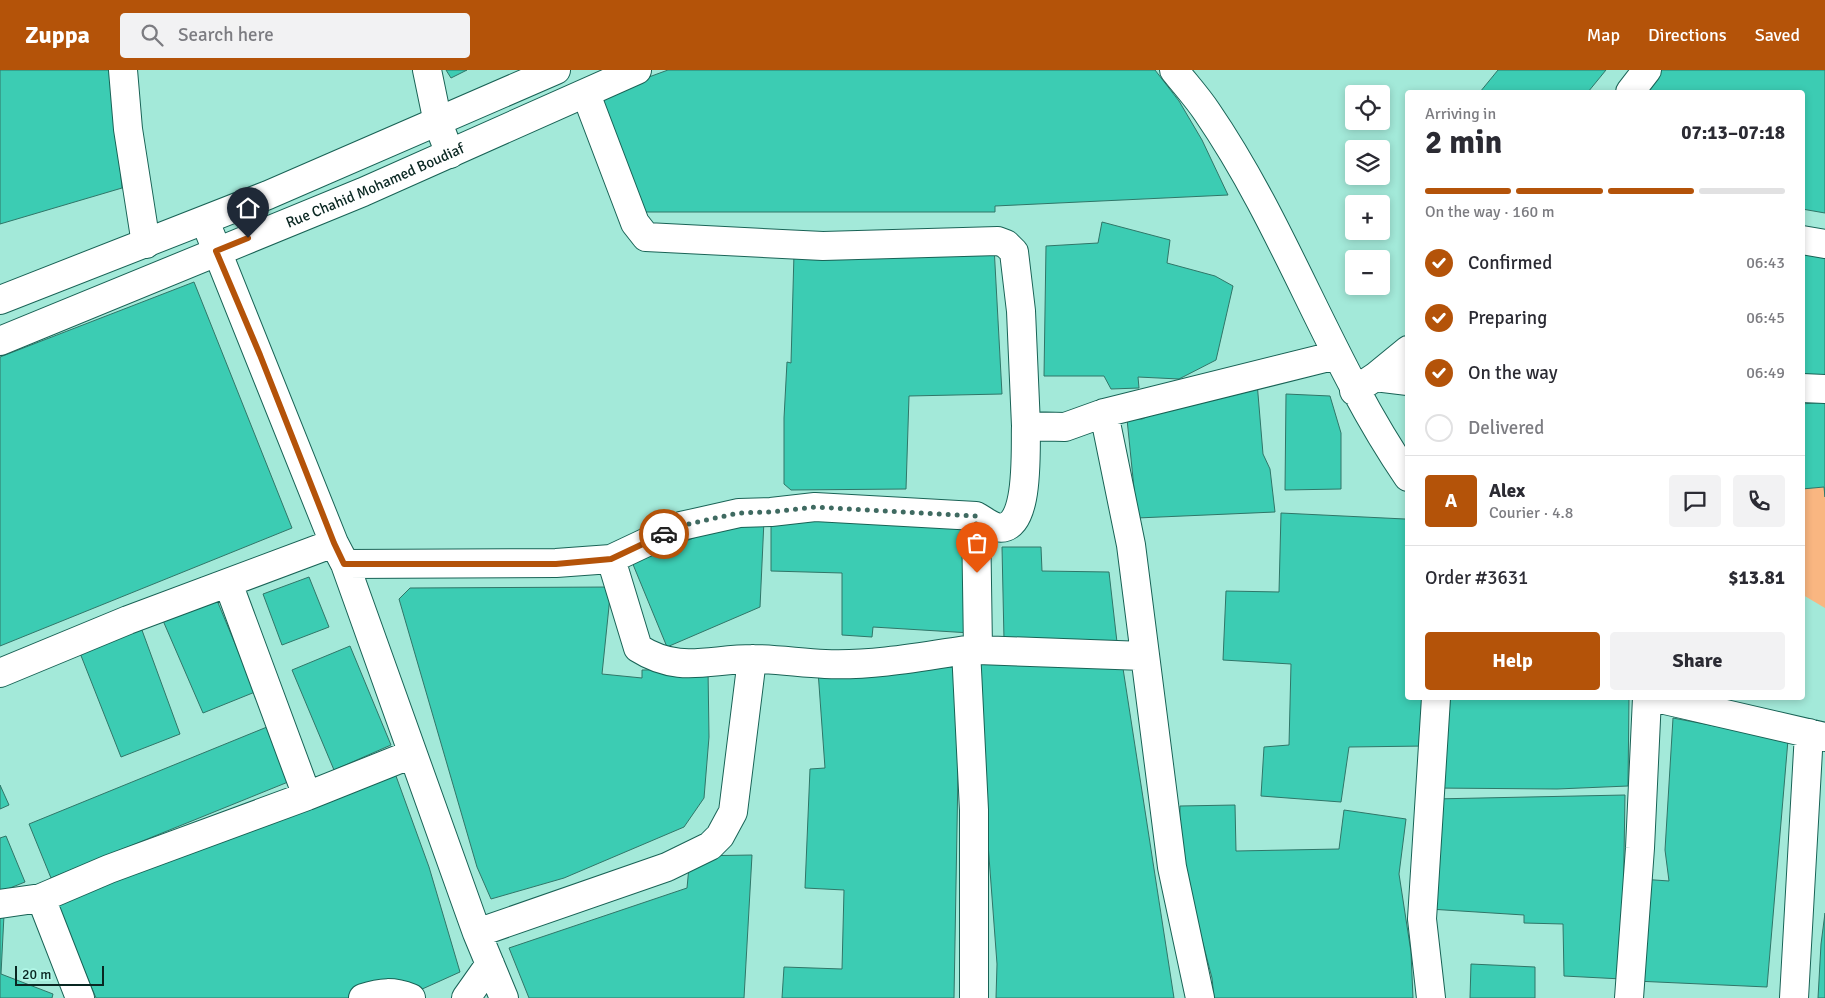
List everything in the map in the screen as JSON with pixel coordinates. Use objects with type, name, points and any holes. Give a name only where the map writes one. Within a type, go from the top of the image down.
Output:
[{"type":"street","points":[[123,70],[128,129],[146,244]]},
{"type":"street","points":[[427,70],[438,123],[450,154]]},
{"type":"street","points":[[0,300],[204,221],[438,123],[556,70]]},
{"type":"street","name":"Rue Chahid Mohamed Boudiaf","points":[[0,341],[363,192],[637,70]]},
{"type":"street","points":[[1174,70],[1207,111],[1252,185],[1337,356],[1365,384],[1405,471]]},
{"type":"street","points":[[1632,90],[1647,70]]},
{"type":"street","points":[[0,673],[128,620],[228,583],[339,554],[556,564],[611,559],[680,526],[738,513],[771,512],[815,507],[976,516],[997,527],[1008,526],[1016,521],[1024,488],[1026,426],[1021,311],[1014,252],[1006,244],[988,241],[823,246],[646,237],[635,223],[586,94]]},
{"type":"street","points":[[204,221],[260,355],[339,554],[477,933],[504,998]]},
{"type":"street","points":[[1805,241],[1825,244]]},
{"type":"street","points":[[1365,384],[1405,352]]},
{"type":"street","points":[[1026,426],[1065,427],[1104,413],[1337,356]]},
{"type":"street","points":[[1365,384],[1405,381]]},
{"type":"street","points":[[1805,388],[1825,389]]},
{"type":"street","points":[[1104,413],[1131,545],[1172,867],[1200,998]]},
{"type":"street","points":[[974,998],[972,650],[976,516]]},
{"type":"street","points":[[611,559],[638,648],[652,657],[668,663],[752,659],[827,664],[913,658],[972,650],[1144,656]]},
{"type":"street","points":[[228,583],[307,796]]},
{"type":"street","points":[[477,933],[668,867],[710,846],[720,836],[734,812],[752,659]]},
{"type":"street","points":[[1431,998],[1422,920],[1436,700]]},
{"type":"street","points":[[1629,998],[1640,848],[1647,700]]},
{"type":"street","points":[[1665,700],[1817,735],[1794,998]]},
{"type":"street","points":[[0,904],[41,898],[110,869],[307,796],[412,754]]},
{"type":"street","points":[[41,898],[80,998]]},
{"type":"street","points":[[466,998],[490,964]]},
{"type":"street","points":[[363,998],[381,992],[395,992],[411,998]]},
{"type":"shaded area","points":[[1824,487],[1825,608],[1805,596],[1805,489]]},
{"type":"building","points":[[0,70],[111,70],[122,188],[0,224]]},
{"type":"building","points":[[446,70],[467,70],[451,78]]},
{"type":"building","points":[[668,70],[1155,70],[1179,101],[1202,140],[1228,195],[995,206],[995,212],[643,212],[597,96]]},
{"type":"building","points":[[1498,70],[1606,70],[1590,90],[1482,90]]},
{"type":"building","points":[[1657,70],[1825,70],[1825,213],[1805,210],[1805,90],[1641,90]]},
{"type":"building","points":[[1102,222],[1170,240],[1167,263],[1215,276],[1233,286],[1216,360],[1179,379],[1138,377],[1139,388],[1111,389],[1104,376],[1044,376],[1046,246],[1098,243]]},
{"type":"building","points":[[994,246],[1002,394],[909,396],[906,489],[791,490],[784,484],[784,418],[787,362],[791,363],[794,253]]},
{"type":"building","points":[[1805,248],[1825,251],[1825,381],[1805,383]]},
{"type":"building","points":[[194,282],[292,528],[0,646],[0,357]]},
{"type":"building","points":[[1257,382],[1263,454],[1270,469],[1275,512],[1137,518],[1127,419],[1142,419],[1182,402]]},
{"type":"building","points":[[1286,394],[1330,396],[1341,433],[1341,489],[1285,490]]},
{"type":"building","points":[[1825,402],[1825,497],[1824,487],[1805,489],[1805,404]]},
{"type":"building","points":[[1281,513],[1405,519],[1405,700],[1429,700],[1426,746],[1349,747],[1341,802],[1261,796],[1264,747],[1289,745],[1291,664],[1223,660],[1226,591],[1279,592]]},
{"type":"building","points":[[771,516],[968,523],[971,633],[873,627],[872,637],[842,635],[842,573],[771,571]]},
{"type":"building","points":[[745,518],[764,520],[760,607],[667,647],[632,562]]},
{"type":"building","points":[[1002,547],[1041,547],[1042,571],[1109,572],[1118,651],[1004,640]]},
{"type":"building","points":[[309,577],[329,627],[282,645],[263,594]]},
{"type":"building","points":[[611,587],[602,674],[642,678],[642,670],[708,669],[709,737],[704,798],[684,827],[564,878],[491,899],[477,867],[399,599],[410,588]]},
{"type":"building","points":[[214,593],[255,692],[203,713],[161,616]]},
{"type":"building","points":[[139,622],[180,734],[121,757],[78,648]]},
{"type":"building","points":[[350,646],[391,745],[334,770],[292,670]]},
{"type":"building","points":[[974,656],[1122,662],[1174,998],[996,998],[997,964]]},
{"type":"building","points":[[960,658],[954,998],[782,998],[784,967],[842,969],[844,890],[805,888],[810,769],[825,768],[818,671]]},
{"type":"building","points":[[1442,700],[1629,700],[1628,786],[1557,789],[1432,788]]},
{"type":"building","points":[[1673,718],[1788,740],[1767,987],[1635,981],[1641,879],[1669,881],[1665,850]]},
{"type":"building","points":[[267,727],[293,780],[51,878],[29,824]]},
{"type":"building","points":[[392,765],[429,867],[460,972],[420,990],[419,998],[96,998],[54,898]]},
{"type":"building","points":[[0,785],[9,805],[0,809]]},
{"type":"building","points":[[1625,795],[1622,979],[1564,976],[1563,924],[1524,923],[1524,915],[1429,909],[1433,799]]},
{"type":"building","points":[[1235,805],[1236,851],[1339,849],[1344,810],[1406,819],[1399,874],[1411,952],[1413,998],[1214,998],[1212,978],[1179,852],[1180,806]]},
{"type":"building","points":[[6,836],[25,882],[0,892],[0,838]]},
{"type":"building","points":[[752,855],[744,998],[529,998],[509,948],[687,888],[690,856]]},
{"type":"building","points":[[1825,913],[1825,998],[1818,998],[1821,944]]},
{"type":"building","points":[[0,914],[4,915],[1,974],[53,994],[52,998],[0,998]]},
{"type":"building","points":[[1471,964],[1535,967],[1535,998],[1470,998]]},
{"type":"way so far","points":[[664,534],[680,526],[738,513],[771,512],[793,508],[815,507],[976,516],[977,573]]},
{"type":"route","points":[[248,238],[216,251],[344,564],[556,564],[611,559],[664,534]]}]
